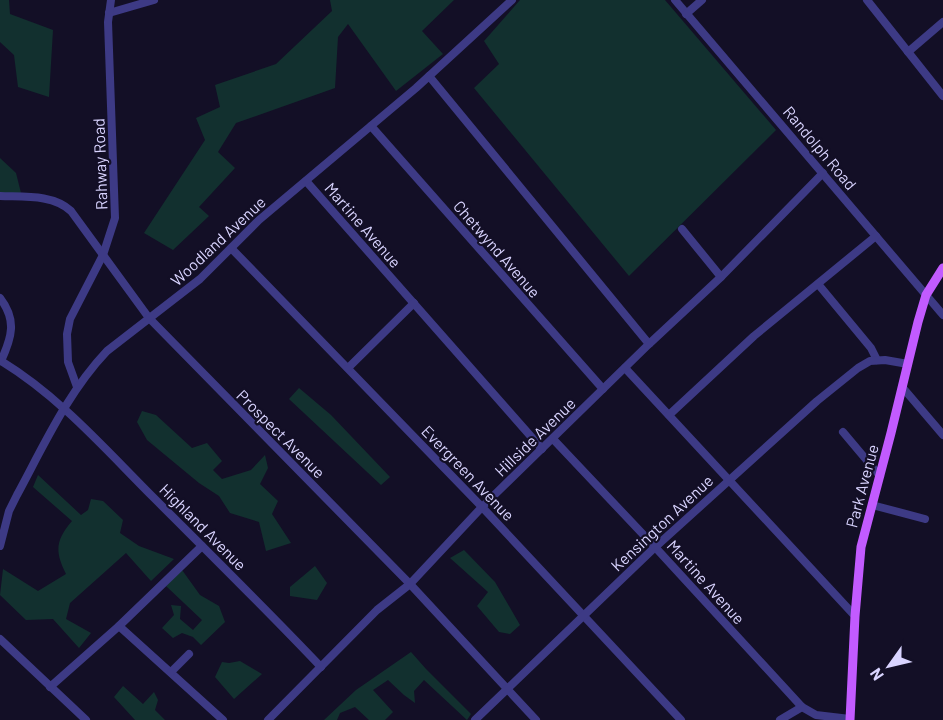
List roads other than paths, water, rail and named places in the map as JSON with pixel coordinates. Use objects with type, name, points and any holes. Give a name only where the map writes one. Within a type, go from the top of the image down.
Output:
[{"type":"main road","name":"Park Avenue","points":[[850,720],[861,547],[926,295],[943,268]]},
{"type":"street","name":"Rahway Road","points":[[77,387],[68,362],[67,333],[74,310],[103,255],[115,218],[111,0]]},
{"type":"street","points":[[110,13],[154,0]]},
{"type":"street","name":"Woodland Avenue","points":[[0,546],[9,511],[64,408],[77,387],[107,351],[200,279],[259,220],[429,76],[512,0]]},
{"type":"street","name":"Randolph Road","points":[[675,0],[943,315]]},
{"type":"street","points":[[686,14],[702,0]]},
{"type":"street","points":[[867,0],[943,96]]},
{"type":"street","points":[[908,52],[943,22]]},
{"type":"street","points":[[429,76],[649,344]]},
{"type":"street","name":"Chetwynd Avenue","points":[[371,126],[603,389]]},
{"type":"street","name":"Hillside Avenue","points":[[268,720],[377,610],[410,584],[482,507],[721,277],[823,173]]},
{"type":"street","name":"Martine Avenue","points":[[306,181],[542,449]]},
{"type":"street","name":"Prospect Avenue","points":[[0,196],[51,199],[64,204],[149,318],[410,584],[536,720]]},
{"type":"street","points":[[682,229],[721,277]]},
{"type":"street","points":[[669,415],[754,336],[876,236]]},
{"type":"street","name":"Evergreen Avenue","points":[[231,248],[482,507],[681,720]]},
{"type":"street","points":[[818,284],[871,348],[877,360],[908,364]]},
{"type":"street","points":[[0,298],[12,323],[7,347],[0,361]]},
{"type":"street","points":[[348,368],[414,303]]},
{"type":"street","name":"Kensington Avenue","points":[[475,720],[656,547],[730,480],[843,380],[865,363],[877,360]]},
{"type":"street","name":"Highland Avenue","points":[[0,361],[22,374],[64,408],[261,603],[321,667]]},
{"type":"street","points":[[625,368],[855,616]]},
{"type":"street","points":[[903,388],[943,435]]},
{"type":"street","points":[[843,432],[880,476]]},
{"type":"street","name":"Martine Avenue","points":[[553,439],[656,547],[802,707],[816,715],[850,720]]},
{"type":"street","points":[[872,504],[925,519]]},
{"type":"street","points":[[50,687],[119,626],[202,546]]},
{"type":"street","points":[[119,626],[223,720]]},
{"type":"street","points":[[0,639],[86,720]]},
{"type":"street","points":[[171,672],[189,654]]},
{"type":"street","points":[[780,720],[802,707]]}]
